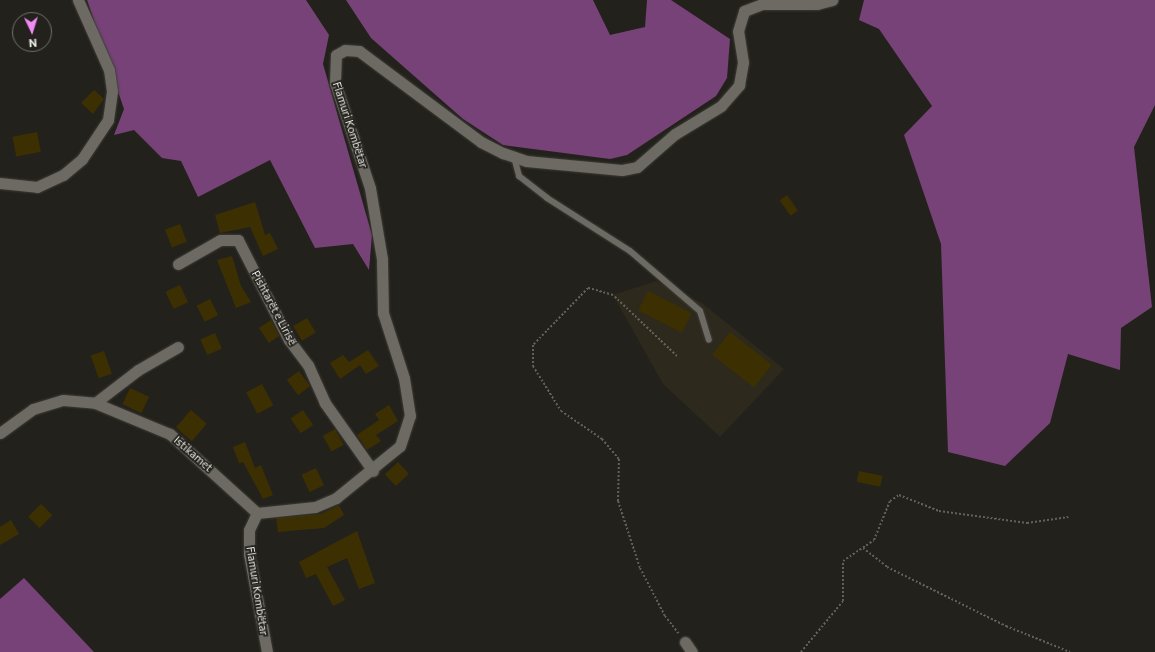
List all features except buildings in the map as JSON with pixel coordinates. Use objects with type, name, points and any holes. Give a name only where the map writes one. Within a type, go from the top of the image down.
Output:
[{"type":"street","points":[[0,183],[37,187],[63,175],[82,159],[108,120],[112,91],[109,70],[78,0]]},
{"type":"street","name":"Flamuri Kombëtar","points":[[267,652],[249,554],[249,530],[257,512],[315,507],[336,498],[373,471],[400,446],[410,416],[404,378],[383,313],[382,260],[370,188],[336,83],[336,55],[345,50],[359,51],[481,142],[514,157],[608,171],[637,167],[675,134],[721,106],[739,85],[743,62],[738,31],[744,11],[762,4],[817,4],[832,0]]},
{"type":"street","name":"Pishtarët e Lirisë","points":[[178,264],[220,240],[238,240],[289,340],[308,365],[325,403],[373,471]]},
{"type":"street","points":[[95,403],[138,370],[178,347]]},
{"type":"street","name":"Istikamet","points":[[0,433],[34,409],[63,400],[95,403],[170,434],[257,512]]},
{"type":"street","points":[[685,642],[692,652]]},
{"type":"lane","points":[[514,157],[519,176],[547,198],[630,251],[700,311],[709,340]]},
{"type":"path","points":[[677,356],[613,295],[588,288],[533,345],[533,366],[561,411],[602,439],[619,459],[618,501],[640,568],[665,616],[685,642]]},
{"type":"path","points":[[801,652],[843,601],[843,561],[874,540],[890,501],[899,496],[939,511],[1028,523],[1069,517]]},
{"type":"path","points":[[862,548],[887,567],[1006,626],[1070,652]]},
{"type":"shaded area","points":[[87,0],[306,0],[329,35],[323,64],[372,235],[369,270],[353,244],[315,248],[270,160],[198,197],[181,161],[162,158],[134,130],[114,135],[124,109]]},
{"type":"shaded area","points":[[346,0],[593,0],[610,35],[645,27],[647,0],[671,0],[730,39],[727,78],[716,96],[627,155],[610,159],[503,145],[463,119],[371,38]]},
{"type":"shaded area","points":[[864,0],[1155,0],[1155,105],[1134,147],[1152,307],[1121,328],[1120,370],[1068,354],[1050,423],[1005,466],[948,452],[941,244],[904,135],[932,106],[879,29],[859,20]]},
{"type":"shaded area","points":[[656,281],[702,303],[784,369],[720,437],[663,384],[613,295]]},
{"type":"shaded area","points":[[24,578],[94,652],[0,652],[0,599]]}]
